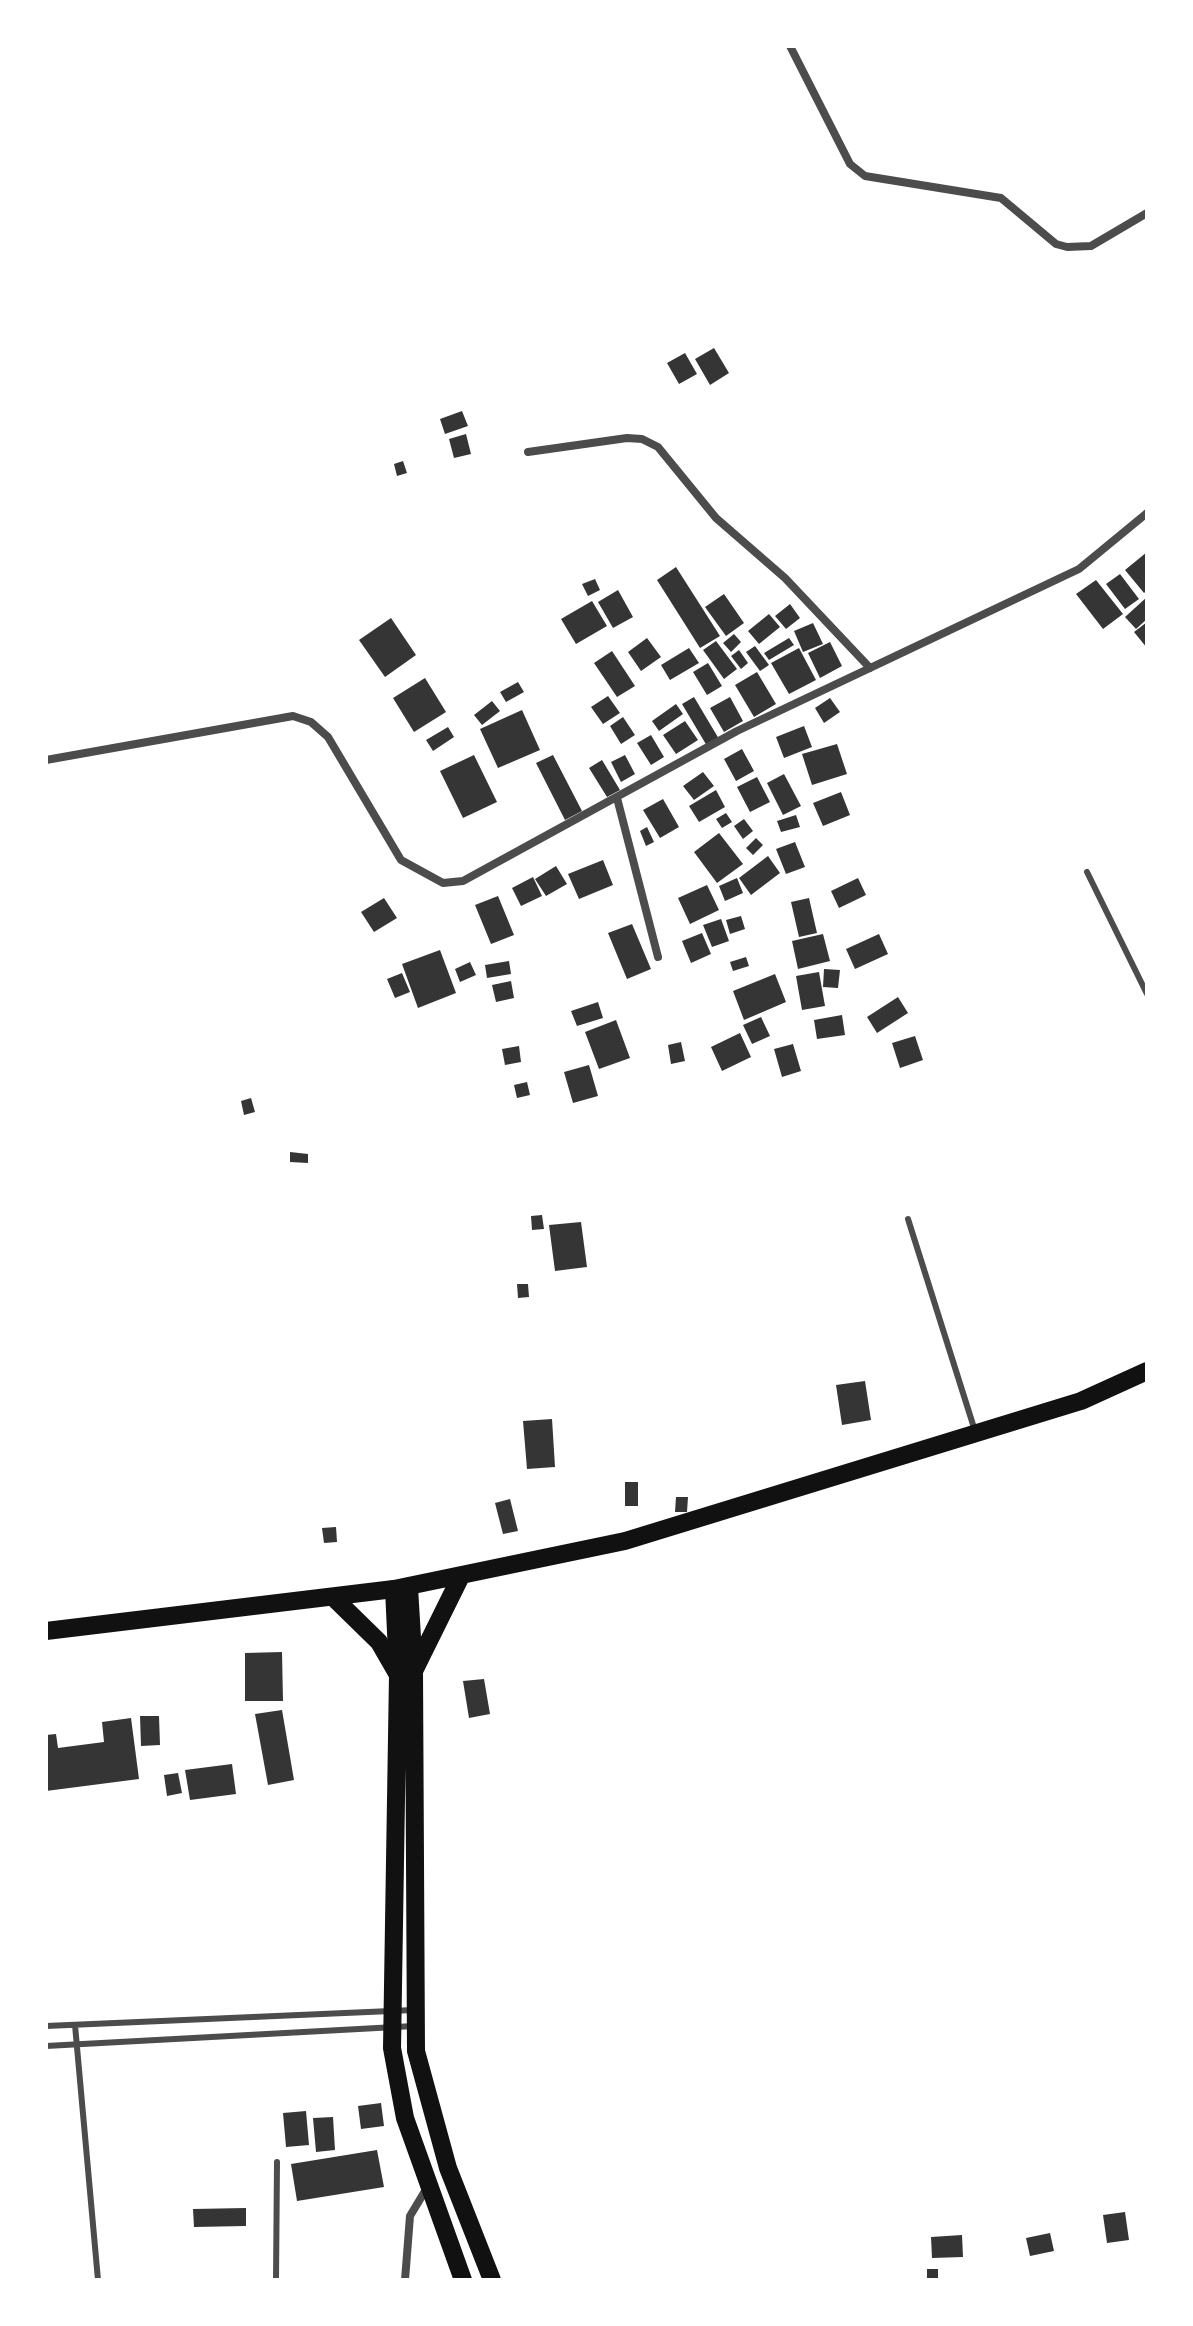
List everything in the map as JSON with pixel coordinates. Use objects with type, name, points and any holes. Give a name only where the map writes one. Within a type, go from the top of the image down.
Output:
[{"type":"main road","points":[[46,1631],[402,1588],[625,1541],[1081,1401],[1147,1371]]},
{"type":"main road","points":[[461,1576],[406,1673],[392,2048],[405,2118],[463,2280]]},
{"type":"main road","points":[[402,1588],[416,2051],[448,2168],[492,2280]]},
{"type":"main road","points":[[333,1597],[406,1673]]},
{"type":"street","points":[[790,46],[850,164],[865,176],[1001,198],[1056,244],[1067,247],[1091,246],[1147,213]]},
{"type":"street","points":[[528,452],[627,438],[642,439],[658,447],[716,518],[785,578],[870,668]]},
{"type":"street","points":[[46,760],[293,716],[311,722],[328,737],[401,860],[443,883],[463,881],[737,731],[1079,569],[1147,513]]},
{"type":"street","points":[[617,798],[658,957]]},
{"type":"street","points":[[405,2280],[410,2216],[428,2185]]},
{"type":"lane","points":[[1087,872],[1147,994]]},
{"type":"lane","points":[[908,1219],[976,1434]]},
{"type":"lane","points":[[46,2026],[238,2018],[416,2018]]},
{"type":"lane","points":[[238,2018],[239,2034]]},
{"type":"lane","points":[[46,2046],[239,2034],[416,2018]]},
{"type":"lane","points":[[75,2025],[98,2280]]},
{"type":"lane","points":[[276,2280],[277,2162]]},
{"type":"building","points":[[714,348],[729,373],[710,385],[695,359]]},
{"type":"building","points":[[685,353],[697,374],[679,384],[667,363]]},
{"type":"building","points":[[462,411],[468,426],[445,434],[440,419]]},
{"type":"building","points":[[466,434],[471,454],[454,458],[449,439]]},
{"type":"building","points":[[403,461],[407,473],[397,476],[394,464]]},
{"type":"building","points":[[1147,552],[1147,590],[1144,593],[1125,570]]},
{"type":"building","points":[[676,567],[720,636],[700,648],[657,580]]},
{"type":"building","points":[[1120,574],[1139,599],[1125,609],[1106,584]]},
{"type":"building","points":[[595,579],[600,590],[588,596],[582,584]]},
{"type":"building","points":[[1096,580],[1123,614],[1103,629],[1076,594]]},
{"type":"building","points":[[618,590],[633,617],[613,628],[598,602]]},
{"type":"building","points":[[724,594],[744,623],[726,636],[705,607]]},
{"type":"building","points":[[1147,597],[1147,619],[1136,629],[1125,617]]},
{"type":"building","points":[[592,601],[607,626],[576,644],[561,619]]},
{"type":"building","points":[[790,604],[800,618],[786,629],[775,616]]},
{"type":"building","points":[[769,614],[780,627],[759,644],[748,631]]},
{"type":"building","points":[[391,618],[416,655],[385,677],[359,640]]},
{"type":"building","points":[[1147,622],[1147,648],[1134,632]]},
{"type":"building","points":[[813,623],[823,644],[803,652],[794,631]]},
{"type":"building","points":[[734,634],[741,642],[731,652],[723,643]]},
{"type":"building","points":[[647,638],[661,657],[641,671],[628,652]]},
{"type":"building","points":[[789,638],[794,645],[769,660],[764,653]]},
{"type":"building","points":[[716,641],[737,669],[724,679],[703,650]]},
{"type":"building","points":[[830,642],[842,666],[820,678],[808,653]]},
{"type":"building","points":[[755,646],[769,665],[760,671],[746,652]]},
{"type":"building","points":[[689,648],[699,663],[670,680],[661,665]]},
{"type":"building","points":[[799,648],[816,680],[789,694],[771,663]]},
{"type":"building","points":[[739,650],[748,663],[741,669],[731,656]]},
{"type":"building","points":[[612,651],[635,686],[617,697],[594,663]]},
{"type":"building","points":[[708,663],[722,686],[707,695],[693,672]]},
{"type":"building","points":[[757,672],[776,704],[754,717],[735,685]]},
{"type":"building","points":[[425,678],[446,712],[414,732],[393,698]]},
{"type":"building","points":[[518,682],[524,692],[506,702],[500,692]]},
{"type":"building","points":[[608,696],[620,713],[603,724],[591,707]]},
{"type":"building","points":[[694,697],[719,739],[707,746],[682,704]]},
{"type":"building","points":[[730,697],[743,721],[724,732],[710,708]]},
{"type":"building","points":[[830,698],[840,712],[824,723],[815,708]]},
{"type":"building","points":[[492,701],[500,711],[482,725],[474,715]]},
{"type":"building","points":[[676,704],[683,714],[659,731],[652,721]]},
{"type":"building","points":[[522,710],[540,750],[498,768],[480,729]]},
{"type":"building","points":[[623,717],[635,735],[621,744],[610,726]]},
{"type":"building","points":[[685,721],[698,740],[676,754],[663,735]]},
{"type":"building","points":[[804,726],[812,747],[784,758],[776,737]]},
{"type":"building","points":[[448,727],[454,737],[433,751],[426,740]]},
{"type":"building","points":[[651,735],[664,757],[651,765],[637,743]]},
{"type":"building","points":[[837,744],[847,774],[812,785],[802,754]]},
{"type":"building","points":[[742,749],[754,771],[736,781],[724,759]]},
{"type":"building","points":[[474,755],[497,802],[463,818],[440,771]]},
{"type":"building","points":[[553,755],[582,811],[565,820],[536,763]]},
{"type":"building","points":[[625,755],[635,774],[621,782],[611,762]]},
{"type":"building","points":[[602,760],[620,790],[607,797],[589,768]]},
{"type":"building","points":[[703,772],[714,786],[694,800],[683,786]]},
{"type":"building","points":[[784,774],[801,806],[783,815],[767,783]]},
{"type":"building","points":[[757,777],[770,802],[750,812],[737,787]]},
{"type":"building","points":[[716,790],[725,807],[699,822],[689,806]]},
{"type":"building","points":[[841,792],[850,815],[823,826],[813,803]]},
{"type":"building","points":[[663,799],[679,827],[660,838],[643,810]]},
{"type":"building","points":[[726,813],[732,822],[722,828],[716,819]]},
{"type":"building","points":[[796,815],[800,827],[781,832],[777,821]]},
{"type":"building","points":[[744,819],[753,831],[743,839],[734,826]]},
{"type":"building","points":[[647,827],[654,842],[646,846],[640,831]]},
{"type":"building","points":[[719,833],[743,864],[717,883],[694,852]]},
{"type":"building","points":[[756,838],[763,845],[753,855],[746,848]]},
{"type":"building","points":[[795,842],[805,867],[786,874],[776,849]]},
{"type":"building","points":[[768,856],[780,873],[751,895],[739,878]]},
{"type":"building","points":[[603,860],[613,885],[579,899],[568,874]]},
{"type":"building","points":[[556,866],[567,884],[546,896],[535,879]]},
{"type":"building","points":[[533,877],[542,896],[521,906],[512,888]]},
{"type":"building","points":[[737,878],[743,893],[725,901],[719,886]]},
{"type":"building","points":[[858,878],[866,895],[839,908],[831,891]]},
{"type":"building","points":[[707,885],[719,910],[690,924],[678,898]]},
{"type":"building","points":[[498,896],[514,935],[491,944],[475,905]]},
{"type":"building","points":[[384,898],[397,918],[374,932],[361,912]]},
{"type":"building","points":[[809,898],[817,933],[799,937],[791,902]]},
{"type":"building","points":[[741,916],[745,929],[730,934],[726,920]]},
{"type":"building","points":[[721,919],[729,941],[712,947],[703,925]]},
{"type":"building","points":[[632,924],[651,969],[627,979],[608,933]]},
{"type":"building","points":[[702,933],[711,954],[691,963],[682,941]]},
{"type":"building","points":[[823,934],[830,961],[798,969],[792,941]]},
{"type":"building","points":[[879,934],[888,954],[855,969],[846,949]]},
{"type":"building","points":[[440,950],[456,993],[418,1008],[402,964]]},
{"type":"building","points":[[746,957],[749,966],[733,971],[730,962]]},
{"type":"building","points":[[509,961],[511,974],[487,978],[485,965]]},
{"type":"building","points":[[470,962],[476,975],[460,982],[455,969]]},
{"type":"building","points":[[824,969],[840,970],[838,988],[823,987]]},
{"type":"building","points":[[819,972],[825,1006],[802,1010],[796,976]]},
{"type":"building","points":[[402,973],[410,992],[395,998],[387,979]]},
{"type":"building","points":[[775,974],[786,1002],[744,1020],[733,991]]},
{"type":"building","points":[[511,981],[514,998],[496,1002],[492,985]]},
{"type":"building","points":[[898,997],[908,1013],[877,1033],[867,1017]]},
{"type":"building","points":[[598,1002],[603,1018],[577,1026],[571,1011]]},
{"type":"building","points":[[842,1015],[845,1035],[817,1039],[814,1020]]},
{"type":"building","points":[[761,1017],[770,1036],[752,1044],[743,1025]]},
{"type":"building","points":[[616,1020],[630,1058],[599,1069],[585,1032]]},
{"type":"building","points":[[740,1033],[751,1057],[722,1071],[711,1047]]},
{"type":"building","points":[[915,1036],[923,1060],[900,1068],[892,1043]]},
{"type":"building","points":[[681,1042],[685,1061],[671,1064],[668,1045]]},
{"type":"building","points":[[793,1044],[801,1071],[782,1077],[774,1049]]},
{"type":"building","points":[[519,1046],[521,1062],[505,1065],[502,1049]]},
{"type":"building","points":[[589,1065],[598,1096],[573,1103],[564,1072]]},
{"type":"building","points":[[527,1082],[530,1095],[517,1098],[514,1085]]},
{"type":"building","points":[[251,1098],[255,1112],[244,1115],[241,1101]]},
{"type":"building","points":[[290,1152],[308,1154],[308,1163],[290,1162]]},
{"type":"building","points":[[542,1215],[544,1229],[532,1230],[531,1216]]},
{"type":"building","points":[[581,1222],[587,1267],[555,1271],[549,1225]]},
{"type":"building","points":[[517,1284],[528,1284],[529,1297],[518,1298]]},
{"type":"building","points":[[865,1381],[871,1420],[842,1425],[836,1385]]},
{"type":"building","points":[[552,1419],[555,1467],[527,1469],[523,1421]]},
{"type":"building","points":[[625,1482],[638,1482],[638,1506],[625,1506]]},
{"type":"building","points":[[676,1497],[688,1497],[687,1512],[675,1512]]},
{"type":"building","points":[[510,1499],[518,1531],[503,1534],[495,1503]]},
{"type":"building","points":[[336,1527],[337,1542],[324,1543],[322,1528]]},
{"type":"building","points":[[282,1652],[283,1701],[245,1701],[245,1653]]},
{"type":"building","points":[[484,1679],[490,1714],[469,1718],[463,1681]]},
{"type":"building","points":[[282,1710],[294,1780],[268,1785],[255,1714]]},
{"type":"building","points":[[140,1716],[159,1716],[160,1745],[141,1746]]},
{"type":"building","points":[[131,1718],[139,1779],[46,1791],[46,1735],[56,1734],[58,1748],[104,1742],[102,1722]]},
{"type":"building","points":[[232,1764],[236,1794],[190,1800],[185,1770]]},
{"type":"building","points":[[178,1773],[182,1793],[167,1796],[164,1775]]},
{"type":"building","points":[[381,2103],[384,2126],[361,2129],[358,2106]]},
{"type":"building","points":[[306,2111],[309,2145],[286,2147],[283,2113]]},
{"type":"building","points":[[333,2117],[335,2150],[316,2152],[313,2118]]},
{"type":"building","points":[[377,2150],[384,2187],[297,2201],[291,2164]]},
{"type":"building","points":[[246,2208],[246,2226],[194,2227],[193,2209]]},
{"type":"building","points":[[1125,2212],[1129,2240],[1107,2243],[1103,2215]]},
{"type":"building","points":[[1050,2233],[1054,2251],[1030,2256],[1026,2238]]},
{"type":"building","points":[[962,2235],[963,2257],[932,2258],[931,2237]]},
{"type":"building","points":[[927,2269],[938,2269],[938,2280],[927,2280]]}]
